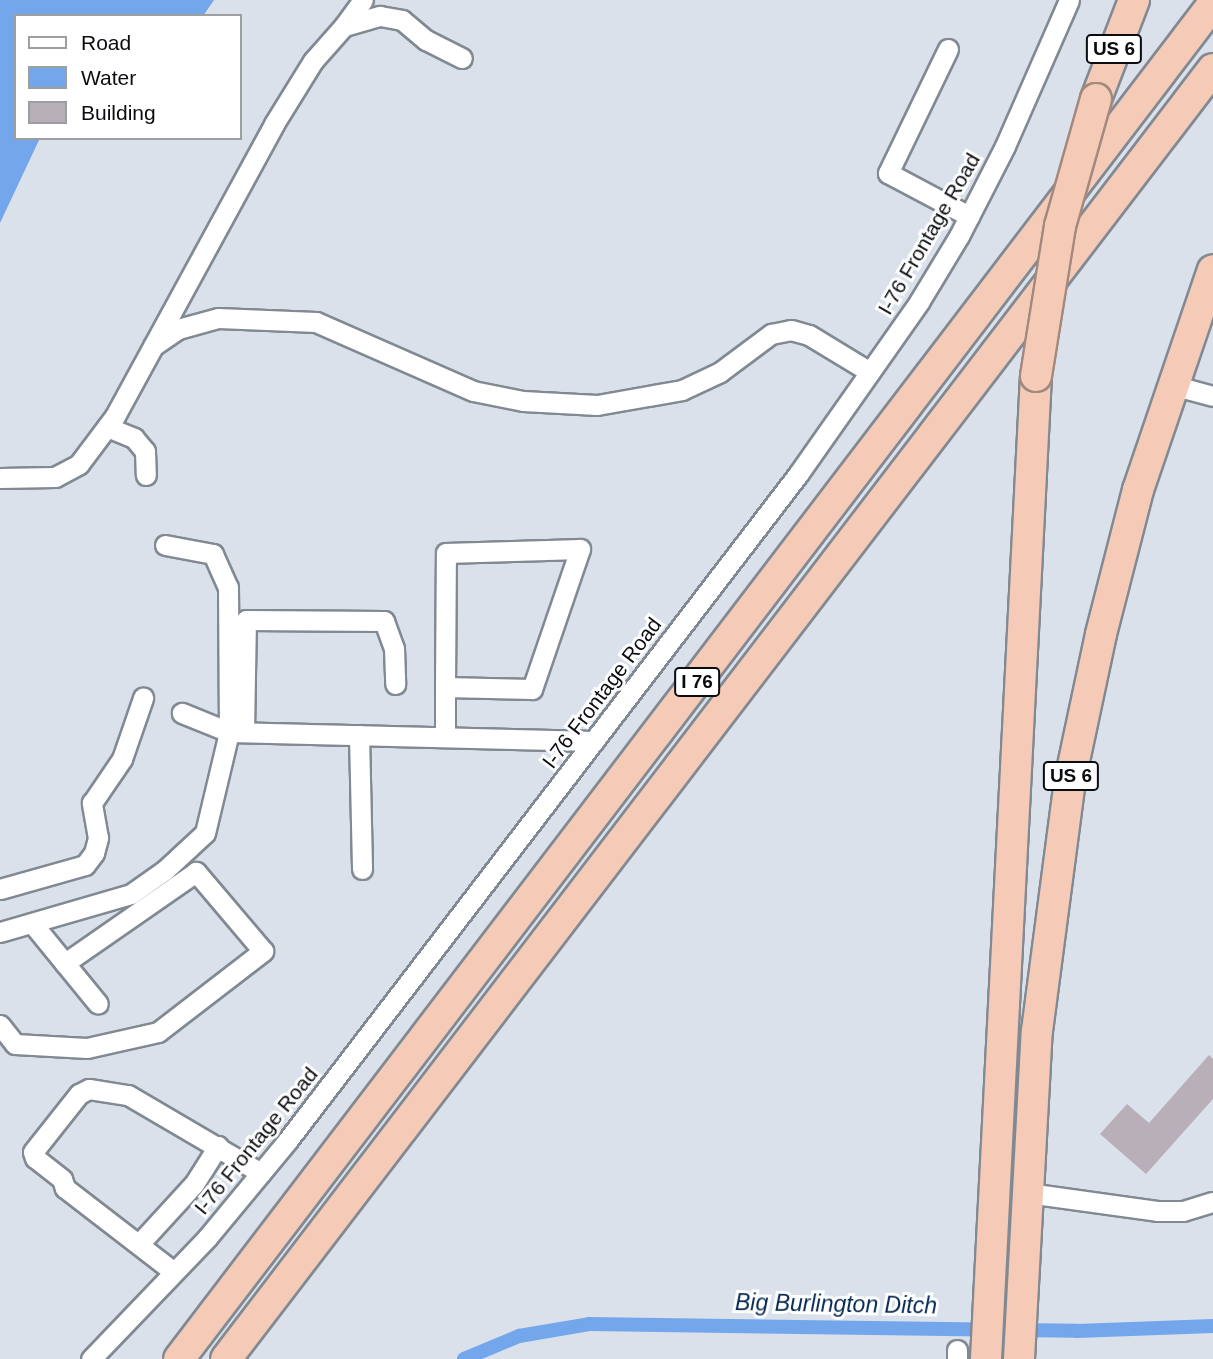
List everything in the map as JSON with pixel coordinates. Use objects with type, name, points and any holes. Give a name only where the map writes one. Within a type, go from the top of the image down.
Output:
[{"type":"highway","name":"US 6","points":[[987,1355],[1036,376],[1060,226],[1096,99],[1134,0]]},
{"type":"highway","name":"I 76","points":[[179,1359],[1213,4]]},
{"type":"highway","name":"I 76","points":[[226,1359],[1213,69]]},
{"type":"highway","name":"US 6","points":[[1020,1355],[1037,1031],[1070,780],[1104,621],[1172,385],[1213,270]]},
{"type":"highway","points":[[995,1189],[1028,1193]]},
{"type":"street","points":[[0,478],[67,472],[107,427],[274,124],[313,61],[363,0]]},
{"type":"street","name":"I-76 Frontage Road","points":[[91,1359],[174,1272],[261,1172],[799,473],[919,302],[969,216],[1069,0]]},
{"type":"street","points":[[344,26],[380,16],[402,20],[426,40],[462,58]]},
{"type":"street","points":[[948,49],[888,173],[969,216]]},
{"type":"street","points":[[179,296],[197,311],[218,318],[316,322],[474,391],[523,401],[597,405],[656,397],[720,372],[771,334],[791,330],[809,335],[870,372]]},
{"type":"street","points":[[153,346],[178,329],[218,318]]},
{"type":"street","points":[[1172,385],[1213,396]]},
{"type":"street","points":[[107,427],[134,438],[145,451],[146,475]]},
{"type":"street","points":[[165,545],[213,554],[228,587],[237,732]]},
{"type":"street","points":[[445,687],[532,689],[580,549],[446,553],[445,687],[445,737]]},
{"type":"street","points":[[0,932],[131,894],[205,833],[237,732],[246,620],[384,621],[394,648],[395,684]]},
{"type":"street","points":[[0,889],[85,864],[94,853],[97,838],[92,803],[122,759],[143,698]]},
{"type":"street","points":[[182,713],[237,732],[594,741]]},
{"type":"street","points":[[359,735],[362,869]]},
{"type":"street","points":[[0,1025],[15,1044],[87,1048],[158,1032],[263,951],[181,855]]},
{"type":"street","points":[[65,963],[196,872]]},
{"type":"street","points":[[32,923],[98,1004]]},
{"type":"street","points":[[174,1272],[35,1158],[33,1152],[79,1094],[89,1089],[128,1095],[261,1172]]},
{"type":"street","points":[[139,1244],[194,1184],[218,1146]]},
{"type":"street","points":[[1028,1193],[1157,1211],[1183,1211],[1213,1202]]},
{"type":"water","points":[[0,0],[214,0],[204,14],[14,14],[14,140],[39,140],[0,223]]},
{"type":"building","points":[[1209,1055],[1213,1059],[1213,1099],[1146,1174],[1100,1134],[1127,1104],[1149,1123]]},
{"type":"waterway","name":"Big Burlington Ditch","points":[[464,1359],[519,1336],[589,1324],[1077,1331],[1213,1326]]}]
